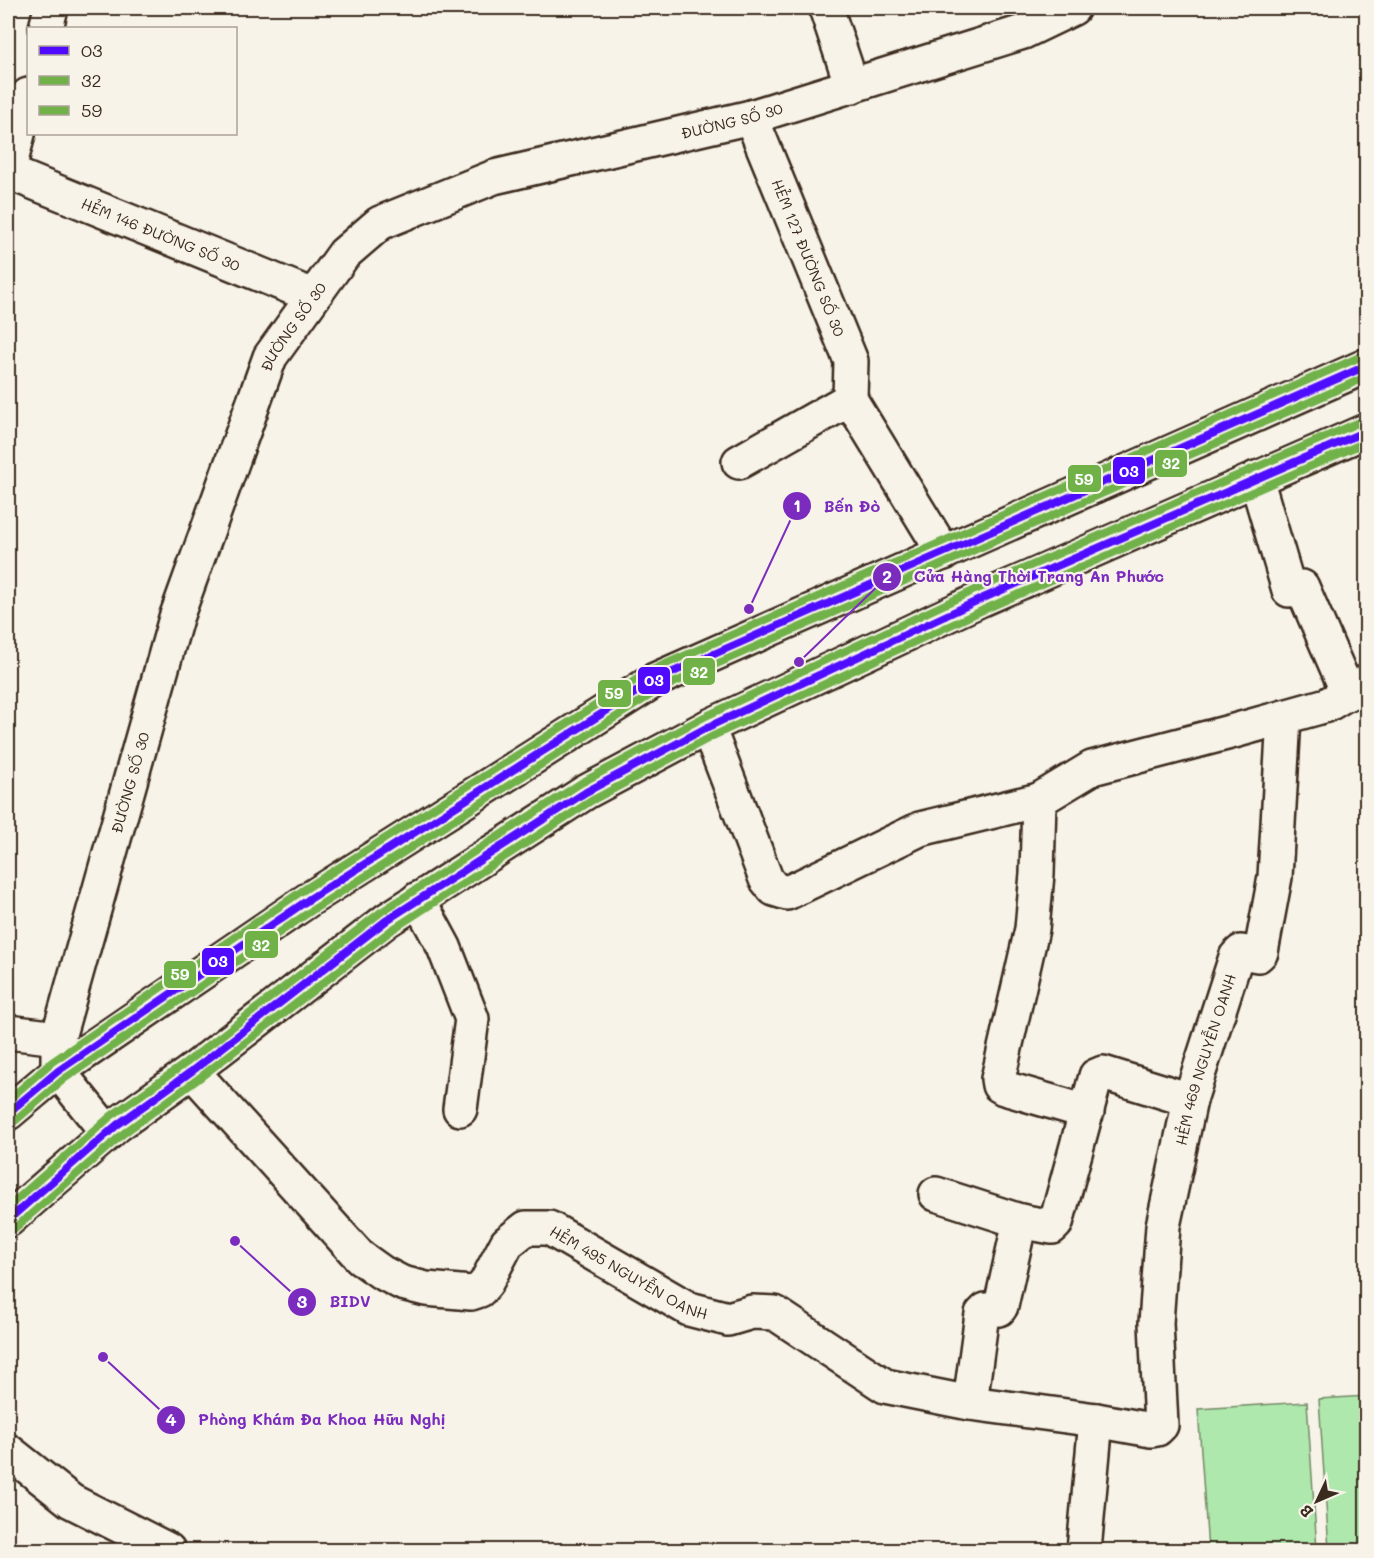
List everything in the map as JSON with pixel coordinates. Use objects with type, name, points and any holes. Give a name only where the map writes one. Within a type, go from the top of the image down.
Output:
[{"type":"street","points":[[46,27],[51,8]]},
{"type":"street","points":[[826,8],[852,86]]},
{"type":"street","name":"ĐƯỜNG SỐ 30","points":[[58,1071],[58,1038],[176,618],[270,357],[344,254],[380,224],[494,177],[751,117],[1023,32],[1073,8]]},
{"type":"street","points":[[8,173],[27,99]]},
{"type":"street","name":"HẺM 127 ĐƯỜNG SỐ 30","points":[[751,117],[851,362],[850,399]]},
{"type":"street","name":"HẺM 146 ĐƯỜNG SỐ 30","points":[[8,173],[314,296]]},
{"type":"street","points":[[8,1113],[58,1071],[308,900],[655,680],[1366,366]]},
{"type":"street","points":[[739,462],[850,399],[944,553]]},
{"type":"street","points":[[8,1220],[108,1133],[192,1071],[355,942],[586,792],[708,727],[979,600],[1366,431]]},
{"type":"street","points":[[708,727],[766,879],[774,890],[787,893],[920,829],[1039,800],[1092,768],[1327,705],[1357,687],[1302,587],[1289,590],[1256,478]]},
{"type":"street","name":"HẺM 469 NGUYỄN OANH","points":[[1161,1425],[1156,1323],[1163,1226],[1190,1101],[1236,957],[1241,952],[1258,955],[1261,952],[1275,877],[1284,717]]},
{"type":"street","points":[[1039,800],[1037,874],[1032,929],[998,1079],[999,1085],[1004,1088],[1087,1112]]},
{"type":"street","points":[[418,900],[444,947],[472,1019],[460,1109]]},
{"type":"street","points":[[8,1032],[58,1038]]},
{"type":"street","points":[[58,1071],[108,1133]]},
{"type":"street","name":"HẺM 495 NGUYỄN OANH","points":[[192,1071],[360,1257],[402,1283],[449,1292],[471,1293],[480,1290],[507,1243],[526,1228],[549,1228],[689,1309],[728,1319],[752,1312],[775,1312],[885,1386],[970,1403],[1151,1430],[1161,1425]]},
{"type":"street","points":[[936,1194],[1020,1221],[1052,1227],[1056,1223],[1096,1076],[1102,1073],[1190,1101]]},
{"type":"street","points":[[970,1403],[982,1314],[999,1309],[1001,1306],[1020,1221]]},
{"type":"street","points":[[1084,1551],[1096,1420]]},
{"type":"street","points":[[8,1451],[71,1501],[168,1551]]},
{"type":"green space","points":[[1366,1396],[1366,1550],[1329,1550],[1319,1399]]},
{"type":"green space","points":[[1307,1402],[1317,1550],[1208,1550],[1198,1409]]},
{"type":"transit line","name":"59","points":[[8,1100],[52,1062],[302,891],[650,671],[1362,356]]},
{"type":"transit line","name":"03","points":[[8,1113],[58,1071],[308,900],[655,680],[1366,366]]},
{"type":"transit line","name":"32","points":[[15,1121],[64,1079],[314,909],[660,689],[1366,377]]},
{"type":"transit line","name":"59","points":[[8,1207],[111,1116],[186,1063],[381,912],[581,783],[704,717],[975,590],[1362,421]]},
{"type":"transit line","name":"03","points":[[8,1220],[117,1125],[192,1071],[387,920],[586,792],[708,727],[979,600],[1366,431]]},
{"type":"transit line","name":"32","points":[[15,1228],[124,1133],[393,929],[591,801],[713,736],[983,610],[1366,442]]},
{"type":"place","name":"Bến Đò","points":[[749,609]]},
{"type":"place","name":"Cửa Hàng Thời Trang An Phước","points":[[799,662]]},
{"type":"place","name":"BIDV","points":[[235,1241]]},
{"type":"place","name":"Phòng Khám Đa Khoa Hữu Nghị","points":[[103,1357]]}]
